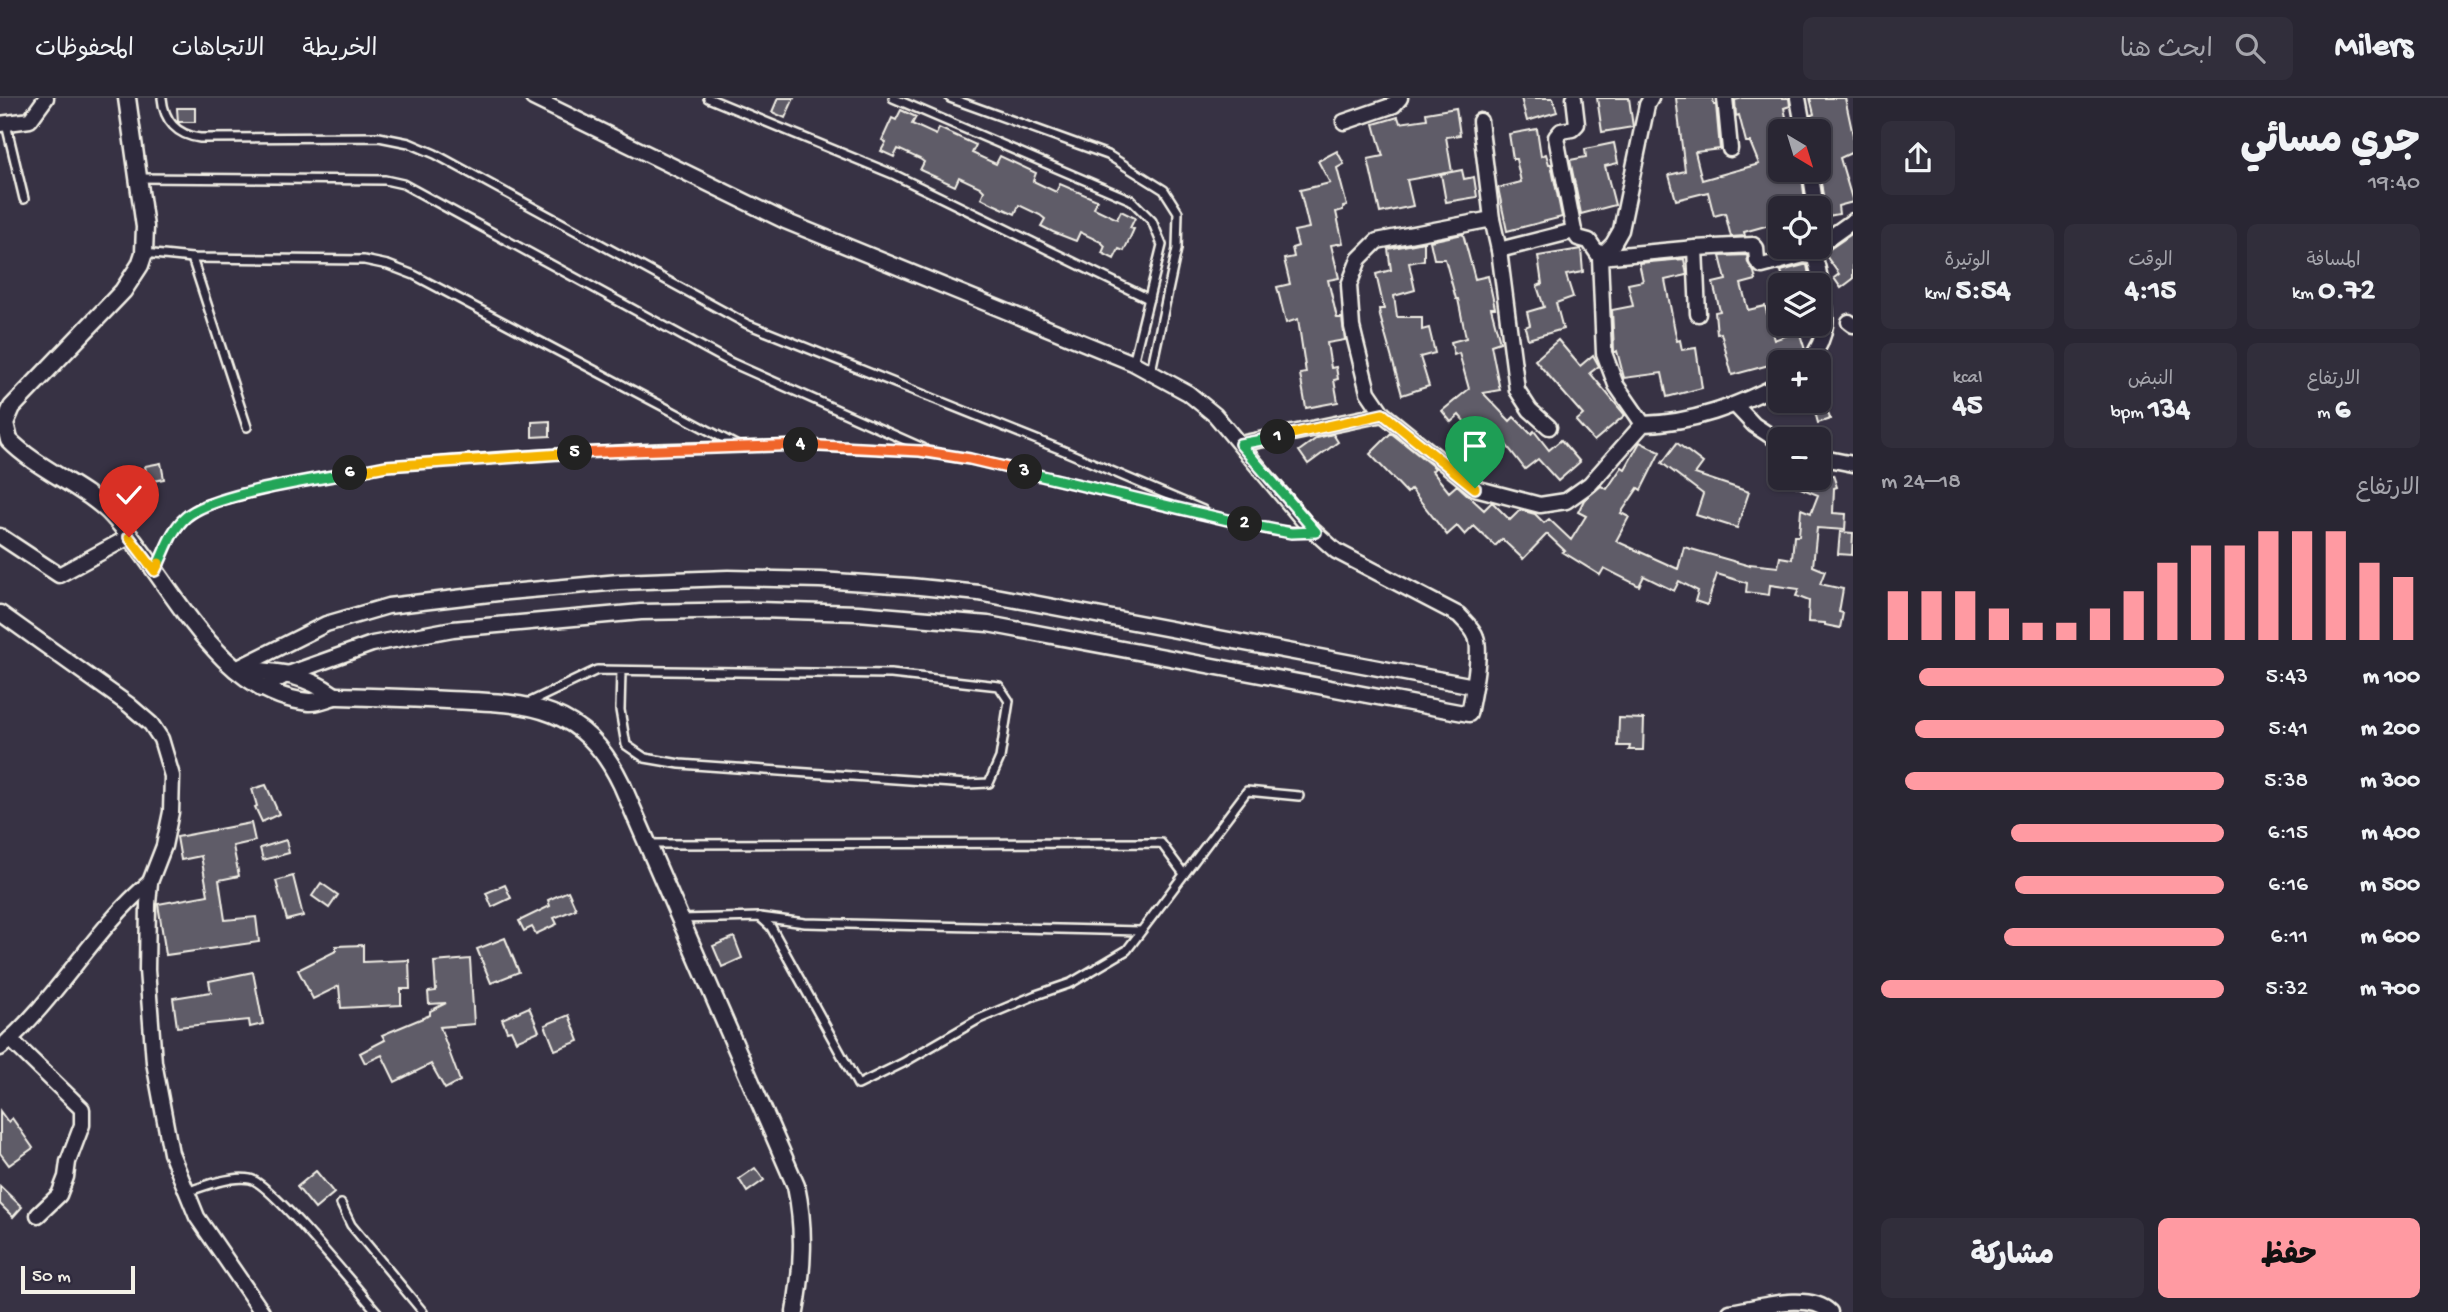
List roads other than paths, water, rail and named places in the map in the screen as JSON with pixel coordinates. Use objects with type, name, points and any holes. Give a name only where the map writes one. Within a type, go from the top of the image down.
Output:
[{"type":"street","points":[[3,124],[30,120],[46,98]]},
{"type":"street","points":[[127,98],[145,227],[144,253],[133,278],[123,291],[4,412],[4,435],[16,447],[107,511],[155,571],[196,629],[236,669],[261,689],[311,703],[335,696],[525,704],[561,717],[591,739],[603,752],[614,768],[796,1186],[801,1210],[803,1259],[795,1312]]},
{"type":"street","points":[[261,689],[288,674],[372,644],[453,629],[641,612],[758,610],[858,613],[988,624],[1469,714],[1478,640],[1473,629],[1459,615],[1336,551],[1316,532],[1206,407],[1188,393],[1133,363],[785,221],[533,98]]},
{"type":"street","points":[[1343,122],[1394,105],[1400,98]]},
{"type":"street","points":[[1574,98],[1577,124],[1572,130],[1561,131],[1556,136],[1574,231],[1578,238],[1589,241],[1600,257],[1604,354],[1616,385],[1643,424]]},
{"type":"street","points":[[1600,257],[1613,244],[1621,230],[1647,105],[1651,98]]},
{"type":"street","points":[[1725,98],[1730,149]]},
{"type":"street","points":[[1798,98],[1802,119]]},
{"type":"street","points":[[1479,121],[1517,390],[1530,410],[1549,427]]},
{"type":"street","points":[[1492,219],[1377,241],[1359,259],[1349,285],[1352,327],[1368,392],[1383,414],[1475,488],[1540,505],[1566,501],[1590,484],[1643,424],[1681,422],[1736,406],[1768,390]]},
{"type":"street","points":[[1831,237],[1853,220]]},
{"type":"street","points":[[1499,250],[1574,231]]},
{"type":"street","points":[[1600,257],[1753,245],[1756,248],[1757,261],[1762,265],[1787,259]]},
{"type":"street","points":[[1695,248],[1698,314]]},
{"type":"street","points":[[1816,259],[1827,316],[1817,350]]},
{"type":"street","points":[[1736,406],[1754,425],[1768,434]]},
{"type":"street","points":[[1240,444],[1383,414]]},
{"type":"street","points":[[1831,460],[1853,464]]},
{"type":"street","points":[[0,536],[60,576],[129,537]]},
{"type":"street","points":[[236,669],[326,624],[388,606],[619,582],[728,578],[846,582],[979,593],[1474,686]]},
{"type":"street","points":[[0,613],[129,705],[151,724],[161,739],[172,776],[171,812],[164,846],[150,882],[148,904],[147,970],[154,1062],[171,1153],[197,1217],[262,1312]]},
{"type":"street","points":[[236,669],[288,674],[315,682],[335,696]]},
{"type":"street","points":[[37,1215],[59,1195],[82,1125],[82,1109],[5,1044],[24,1028],[126,902],[150,882]]},
{"type":"street","points":[[1730,1312],[1794,1301],[1813,1302],[1830,1312]]},
{"type":"lane","points":[[162,98],[164,112],[172,126],[185,136],[379,137],[409,143],[435,154],[747,324],[1230,520]]},
{"type":"lane","points":[[708,98],[895,175],[1149,299]]},
{"type":"lane","points":[[893,98],[1131,200],[1152,221],[1162,245],[1133,363]]},
{"type":"lane","points":[[950,98],[1108,155],[1164,190],[1178,212],[1177,249],[1150,371]]},
{"type":"lane","points":[[3,124],[24,199]]},
{"type":"lane","points":[[138,178],[385,180],[403,184],[732,363],[933,453]]},
{"type":"lane","points":[[144,253],[192,258],[364,260],[388,265],[414,275],[739,446]]},
{"type":"lane","points":[[192,258],[247,427]]},
{"type":"lane","points":[[155,571],[173,533],[185,518],[204,505],[282,485],[386,466],[496,457],[739,446],[786,445],[933,453],[970,459],[1269,530],[1316,532]]},
{"type":"lane","points":[[525,704],[597,670],[891,674],[999,687],[1009,701],[1000,758],[989,783],[967,784],[680,764],[645,758],[626,745],[620,710],[621,671]]},
{"type":"lane","points":[[760,917],[771,927],[858,1085],[903,1063],[979,1019],[1071,983],[1127,950],[1247,791],[1299,796]]},
{"type":"lane","points":[[647,844],[1161,843],[1184,874]]},
{"type":"lane","points":[[680,919],[760,917],[818,923],[1140,931]]},
{"type":"lane","points":[[187,1192],[209,1183],[248,1178],[260,1182],[377,1312]]},
{"type":"lane","points":[[341,1204],[352,1225],[422,1312]]}]
